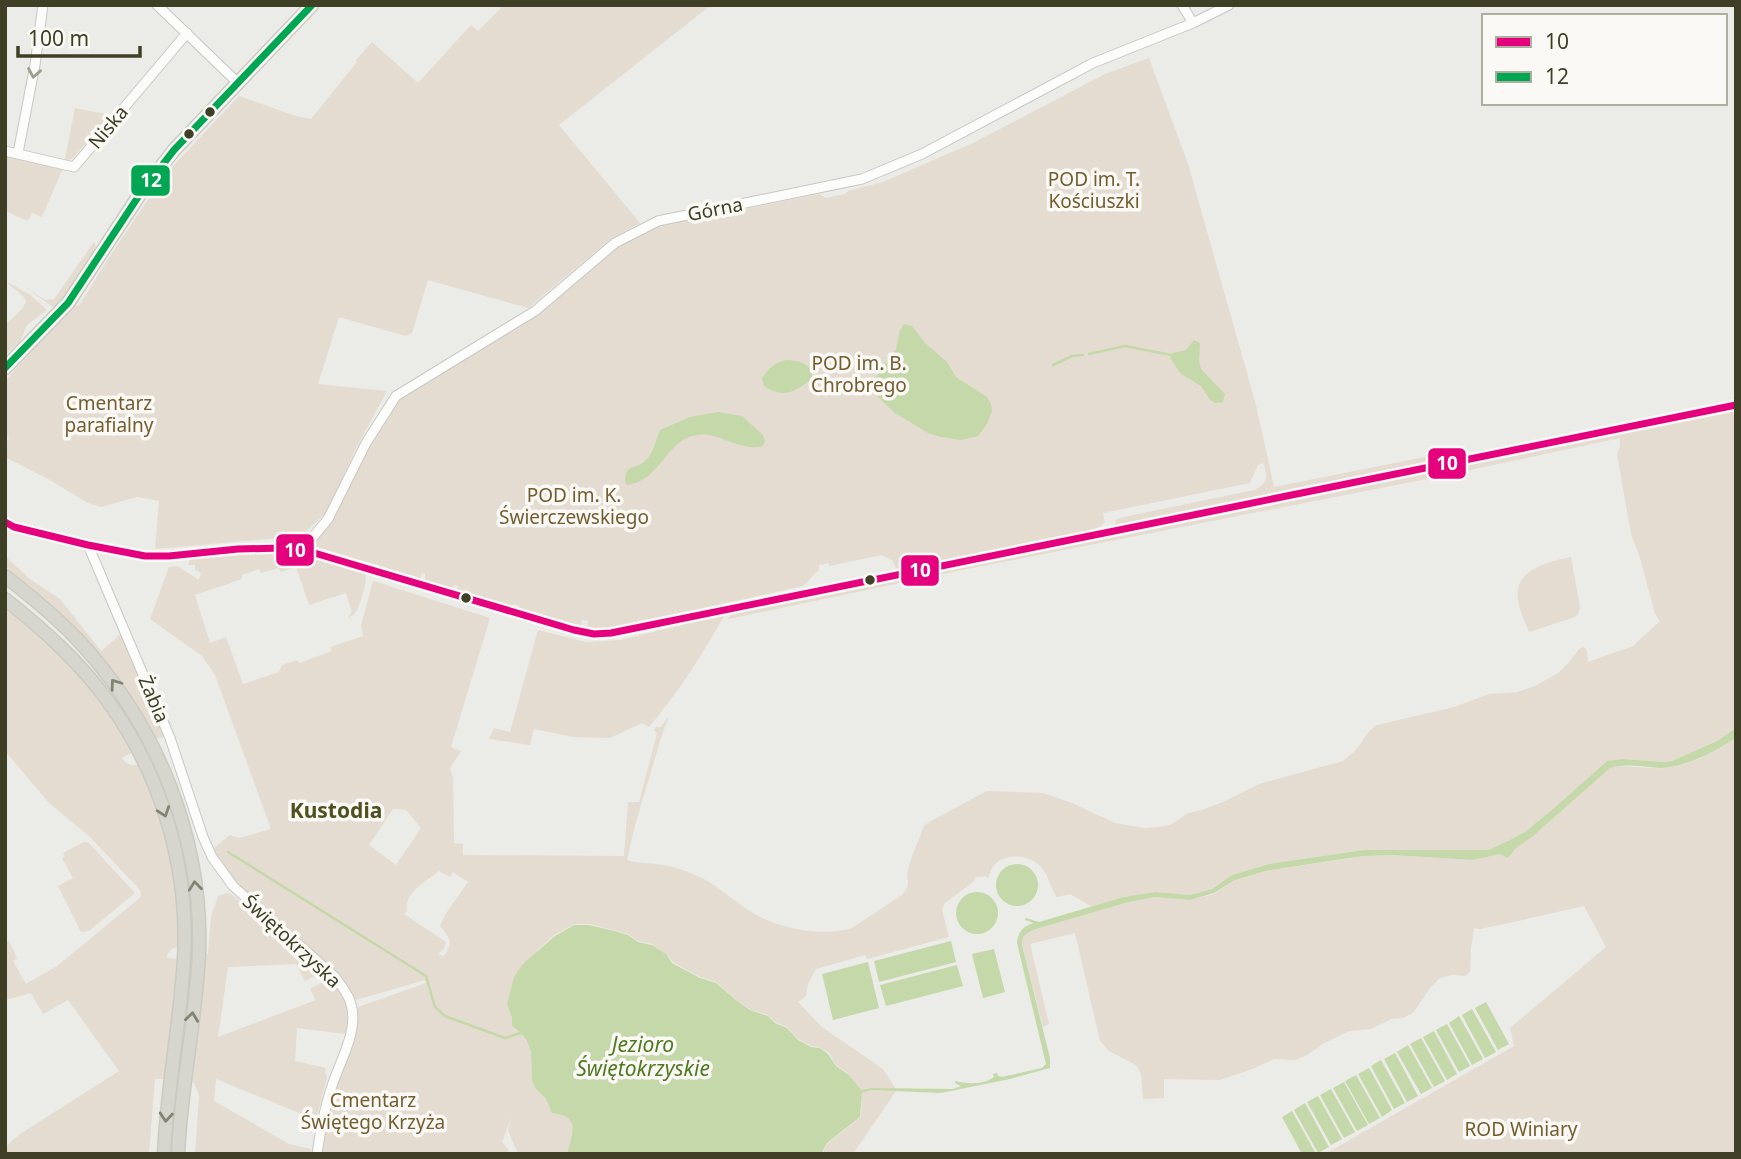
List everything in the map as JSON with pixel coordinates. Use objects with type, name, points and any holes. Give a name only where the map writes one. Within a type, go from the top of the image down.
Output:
[{"type":"main road","points":[[5,368],[68,303],[151,178],[189,134],[312,5]]},
{"type":"main road","points":[[5,576],[60,623],[91,654],[120,691],[150,742],[175,799],[189,847],[197,905],[198,954],[178,1154]]},
{"type":"main road","points":[[5,599],[54,640],[109,702],[138,749],[157,793],[174,847],[183,908],[184,959],[164,1154]]},
{"type":"street","points":[[18,153],[35,65],[43,5]]},
{"type":"street","points":[[157,5],[238,83]]},
{"type":"street","points":[[1182,5],[1193,23]]},
{"type":"street","name":"Górna","points":[[302,550],[328,519],[366,443],[396,396],[535,311],[615,243],[658,221],[816,190],[875,174],[933,148],[1093,63],[1193,23],[1229,5]]},
{"type":"street","name":"Niska","points":[[5,151],[74,167],[187,33]]},
{"type":"street","points":[[5,522],[14,527],[88,545],[145,556],[238,549],[302,550],[574,630],[594,634],[611,633],[1736,405]]},
{"type":"street","name":"Żabia","points":[[88,545],[170,738],[202,835],[212,857]]},
{"type":"street","name":"Świętokrzyska","points":[[212,857],[233,886],[334,976],[351,1004],[352,1030],[327,1100],[317,1154]]},
{"type":"green space","name":"Cmentarz parafialny","points":[[504,5],[711,5],[559,125],[640,223],[612,238],[528,308],[428,280],[412,333],[406,336],[339,317],[318,384],[387,391],[356,448],[327,512],[301,536],[155,549],[159,501],[137,497],[101,507],[88,503],[5,457],[5,445],[9,438],[5,434],[5,381],[74,304],[79,306],[157,186],[170,189],[173,180],[163,177],[239,96],[311,119],[372,42],[418,83],[471,25],[478,31]]},
{"type":"green space","points":[[1149,58],[1188,164],[1256,405],[1274,487],[1435,455],[1434,460],[1114,526],[1119,518],[1254,490],[1266,479],[1263,463],[1258,465],[1250,483],[1103,513],[1105,522],[1095,529],[899,569],[892,560],[882,555],[829,566],[829,563],[819,565],[819,570],[803,586],[612,629],[587,628],[588,621],[582,620],[581,627],[574,626],[518,610],[519,606],[514,604],[512,608],[468,593],[469,590],[457,590],[458,586],[455,585],[452,588],[425,580],[425,574],[422,573],[420,578],[311,545],[400,396],[538,314],[617,247],[654,227],[820,194],[825,198],[883,182],[975,142],[1105,74]]},
{"type":"green space","points":[[75,108],[110,115],[73,158],[68,160],[65,159]]},
{"type":"green space","points":[[5,156],[63,168],[42,217],[32,213],[28,221],[5,211]]},
{"type":"green space","points":[[94,242],[96,247],[54,308],[24,286],[45,300],[54,299]]},
{"type":"green space","points":[[5,281],[29,294],[47,310],[27,325],[20,342],[5,355],[5,325],[26,302],[24,297]]},
{"type":"green space","name":"Cmentarz Świętego Krzyża","points":[[1736,411],[1736,728],[1717,741],[1672,761],[1607,761],[1525,832],[1488,850],[1364,850],[1269,864],[1232,875],[1212,889],[1190,895],[1155,892],[1092,907],[1070,894],[1057,897],[1044,870],[1030,859],[1003,859],[992,868],[988,878],[976,877],[945,903],[942,910],[949,937],[867,959],[865,955],[816,969],[808,984],[806,996],[798,1002],[822,1027],[883,1069],[896,1089],[871,1088],[861,1091],[849,1074],[836,1065],[829,1053],[798,1039],[787,1027],[775,1022],[768,1015],[751,1010],[716,982],[700,977],[673,962],[652,944],[638,941],[628,934],[589,924],[574,924],[554,935],[537,951],[511,991],[507,1004],[512,1026],[527,1041],[531,1052],[532,1081],[536,1089],[546,1099],[552,1113],[566,1117],[571,1122],[572,1136],[567,1154],[518,1154],[508,1130],[512,1116],[502,1142],[509,1154],[321,1154],[333,1095],[356,1029],[358,1007],[426,983],[425,980],[356,1000],[340,976],[233,881],[215,854],[215,847],[230,835],[239,838],[271,829],[215,675],[202,656],[150,619],[169,567],[177,566],[199,580],[201,573],[195,570],[195,565],[188,565],[190,559],[275,553],[307,555],[365,574],[365,587],[358,607],[354,614],[347,618],[352,612],[346,593],[309,605],[296,567],[281,572],[278,568],[261,573],[259,569],[242,575],[242,579],[195,595],[210,643],[226,637],[243,684],[279,672],[282,665],[297,660],[299,663],[332,651],[330,647],[363,636],[361,625],[373,581],[490,618],[451,747],[461,751],[450,768],[453,777],[454,843],[463,844],[463,855],[624,856],[628,802],[639,802],[657,733],[654,730],[661,727],[669,716],[635,825],[627,860],[673,867],[700,877],[763,919],[801,930],[828,932],[852,928],[902,895],[908,884],[908,869],[924,826],[987,791],[1043,793],[1115,823],[1144,828],[1172,824],[1188,813],[1223,802],[1259,784],[1343,761],[1377,725],[1454,707],[1489,694],[1517,692],[1535,686],[1558,673],[1579,649],[1584,647],[1587,650],[1588,662],[1633,646],[1660,621],[1655,614],[1631,534],[1617,454],[1620,438],[728,619],[733,612]],"holes":[[[393,809],[406,810],[421,828],[396,865],[369,845]],[[439,871],[450,877],[453,872],[468,882],[440,926],[450,940],[444,956],[439,955],[446,942],[404,914],[412,893]]]},
{"type":"green space","points":[[5,556],[30,579],[60,599],[101,651],[121,634],[164,737],[156,739],[109,667],[72,627],[5,566]]},
{"type":"green space","points":[[1571,557],[1580,607],[1578,614],[1529,632],[1518,601],[1521,581],[1534,569]]},
{"type":"green space","points":[[5,605],[65,660],[107,711],[133,752],[122,758],[129,764],[139,765],[164,835],[176,889],[179,947],[171,950],[167,958],[178,959],[165,1079],[155,1079],[149,1154],[132,1154],[132,1151],[129,1154],[5,1154],[5,1147],[20,1134],[119,1071],[68,1000],[43,1014],[31,993],[5,1000],[5,943],[9,941],[17,958],[13,961],[26,984],[57,966],[141,897],[140,890],[90,837],[49,803],[5,751]]},
{"type":"green space","points":[[724,614],[689,673],[649,727],[642,723],[610,738],[573,737],[534,729],[530,745],[489,739],[494,728],[510,732],[538,630],[586,642],[621,640]]},
{"type":"green space","name":"ROD Winiary","points":[[1736,737],[1736,1154],[1325,1154],[1514,1046],[1510,1028],[1606,947],[1584,906],[1480,929],[1474,928],[1470,972],[1465,976],[1440,978],[1413,1013],[1403,1018],[1391,1019],[1371,1029],[1350,1031],[1296,1060],[1274,1059],[1220,1080],[1164,1079],[1164,1098],[1143,1099],[1141,1074],[1136,1065],[1109,1051],[1100,1041],[1075,933],[1030,944],[1049,1024],[1043,1027],[1022,945],[1024,936],[1033,930],[1154,897],[1190,900],[1214,894],[1235,880],[1266,871],[1364,856],[1473,860],[1500,854],[1508,858],[1516,848],[1611,767],[1657,768],[1682,765],[1711,753]]},
{"type":"green space","points":[[88,842],[135,893],[89,931],[81,932],[58,886],[73,878],[62,858],[65,856],[63,853]]},
{"type":"green space","points":[[227,893],[321,973],[305,981],[296,964],[228,967],[218,1037],[316,1000],[310,989],[326,980],[331,980],[336,986],[346,1005],[345,1034],[297,1028],[295,1061],[326,1068],[327,1077],[316,1120],[216,1079],[214,1101],[289,1144],[311,1149],[310,1154],[195,1154],[199,1096],[195,1084],[191,1081],[204,954],[208,954],[211,917],[218,896]]},
{"type":"green space","points":[[871,1090],[896,1091],[853,1154],[822,1154],[828,1143],[861,1117],[862,1093]]},
{"type":"water","points":[[904,324],[912,326],[925,343],[947,362],[956,377],[987,397],[992,411],[978,436],[961,440],[928,433],[895,413],[878,397],[875,379],[896,349]]},
{"type":"water","points":[[1194,340],[1200,343],[1201,369],[1225,394],[1223,402],[1215,403],[1210,400],[1201,386],[1181,374],[1170,358],[1173,353],[1186,350]]},
{"type":"water","points":[[786,360],[807,365],[812,372],[810,380],[784,393],[764,386],[762,378],[775,365]]},
{"type":"water","points":[[718,412],[742,416],[763,435],[763,446],[745,446],[710,435],[692,436],[675,447],[646,477],[627,485],[627,472],[647,459],[660,430],[690,417]]},
{"type":"water","name":"Jezioro Świętokrzyskie","points":[[1736,728],[1736,737],[1689,762],[1659,768],[1610,768],[1516,848],[1508,858],[1500,854],[1473,860],[1392,855],[1349,858],[1266,871],[1235,880],[1214,893],[1190,900],[1154,897],[1125,903],[1033,930],[1024,936],[1022,945],[1050,1058],[1050,1068],[941,1093],[871,1090],[862,1093],[860,1117],[827,1143],[821,1154],[567,1154],[572,1136],[571,1122],[566,1117],[552,1113],[546,1099],[536,1089],[532,1081],[531,1052],[527,1041],[512,1026],[507,1004],[514,977],[523,964],[555,936],[574,925],[589,925],[628,935],[638,942],[652,945],[666,954],[672,963],[716,983],[750,1010],[768,1016],[775,1023],[787,1028],[798,1040],[811,1047],[820,1048],[861,1090],[953,1089],[961,1086],[955,1081],[980,1083],[990,1080],[994,1077],[993,1074],[997,1073],[1002,1077],[1042,1068],[1046,1064],[1017,943],[1022,930],[1034,923],[1025,920],[1026,918],[1039,922],[1124,897],[1155,892],[1190,895],[1212,889],[1232,875],[1269,864],[1364,850],[1488,850],[1525,832],[1607,761],[1672,761],[1717,741]]},
{"type":"water","points":[[1017,864],[1032,870],[1038,885],[1032,900],[1017,906],[1002,900],[996,885],[1002,870]]},
{"type":"water","points":[[977,892],[992,898],[998,913],[992,928],[977,934],[962,928],[956,913],[962,898]]},
{"type":"water","points":[[951,941],[956,962],[879,982],[874,961]]},
{"type":"water","points":[[994,949],[1005,992],[983,998],[972,954]]},
{"type":"water","points":[[868,962],[879,1008],[833,1020],[822,974]]},
{"type":"water","points":[[957,965],[963,986],[886,1006],[880,985]]},
{"type":"water","points":[[1486,1002],[1509,1044],[1498,1050],[1475,1008]]},
{"type":"water","points":[[1472,1009],[1496,1052],[1485,1058],[1462,1015]]},
{"type":"water","points":[[1459,1016],[1483,1059],[1472,1065],[1449,1023]]},
{"type":"water","points":[[1447,1024],[1470,1066],[1459,1072],[1436,1030]]},
{"type":"water","points":[[1434,1031],[1457,1074],[1447,1080],[1423,1037]]},
{"type":"water","points":[[1421,1038],[1445,1081],[1434,1087],[1410,1044]]},
{"type":"water","points":[[1408,1045],[1432,1088],[1421,1094],[1397,1052]]},
{"type":"water","points":[[1395,1053],[1418,1096],[1407,1102],[1384,1059]]},
{"type":"water","points":[[1381,1060],[1405,1103],[1394,1109],[1371,1066]]},
{"type":"water","points":[[1369,1068],[1392,1110],[1382,1117],[1358,1074]]},
{"type":"water","points":[[1356,1075],[1380,1118],[1369,1124],[1345,1081]]},
{"type":"water","points":[[1344,1082],[1368,1125],[1357,1131],[1333,1088]]},
{"type":"water","points":[[1331,1089],[1355,1132],[1344,1138],[1320,1095]]},
{"type":"water","points":[[1318,1096],[1342,1139],[1331,1145],[1307,1102]]},
{"type":"water","points":[[1305,1103],[1329,1147],[1318,1153],[1294,1110]]},
{"type":"water","points":[[1292,1111],[1316,1154],[1302,1154],[1282,1117]]},
{"type":"waterway","points":[[1089,354],[1125,346],[1171,355]]},
{"type":"waterway","points":[[1053,365],[1072,356],[1083,355]]},
{"type":"waterway","points":[[228,852],[426,976],[435,1007],[445,1016],[505,1038],[521,1033]]},
{"type":"transit line","name":"12","points":[[5,368],[68,303],[140,194],[174,150],[312,5]]},
{"type":"transit line","name":"10","points":[[5,522],[14,527],[88,545],[145,556],[238,549],[282,548],[311,552],[574,630],[594,634],[611,633],[1736,405]]},
{"type":"district","name":"Kustodia","points":[[336,810]]},
{"type":"park label","name":"POD im. T. Kościuszki","points":[[1094,190]]},
{"type":"park label","name":"POD im. B. Chrobrego","points":[[859,374]]},
{"type":"park label","name":"POD im. K. Świerczewskiego","points":[[574,506]]}]
